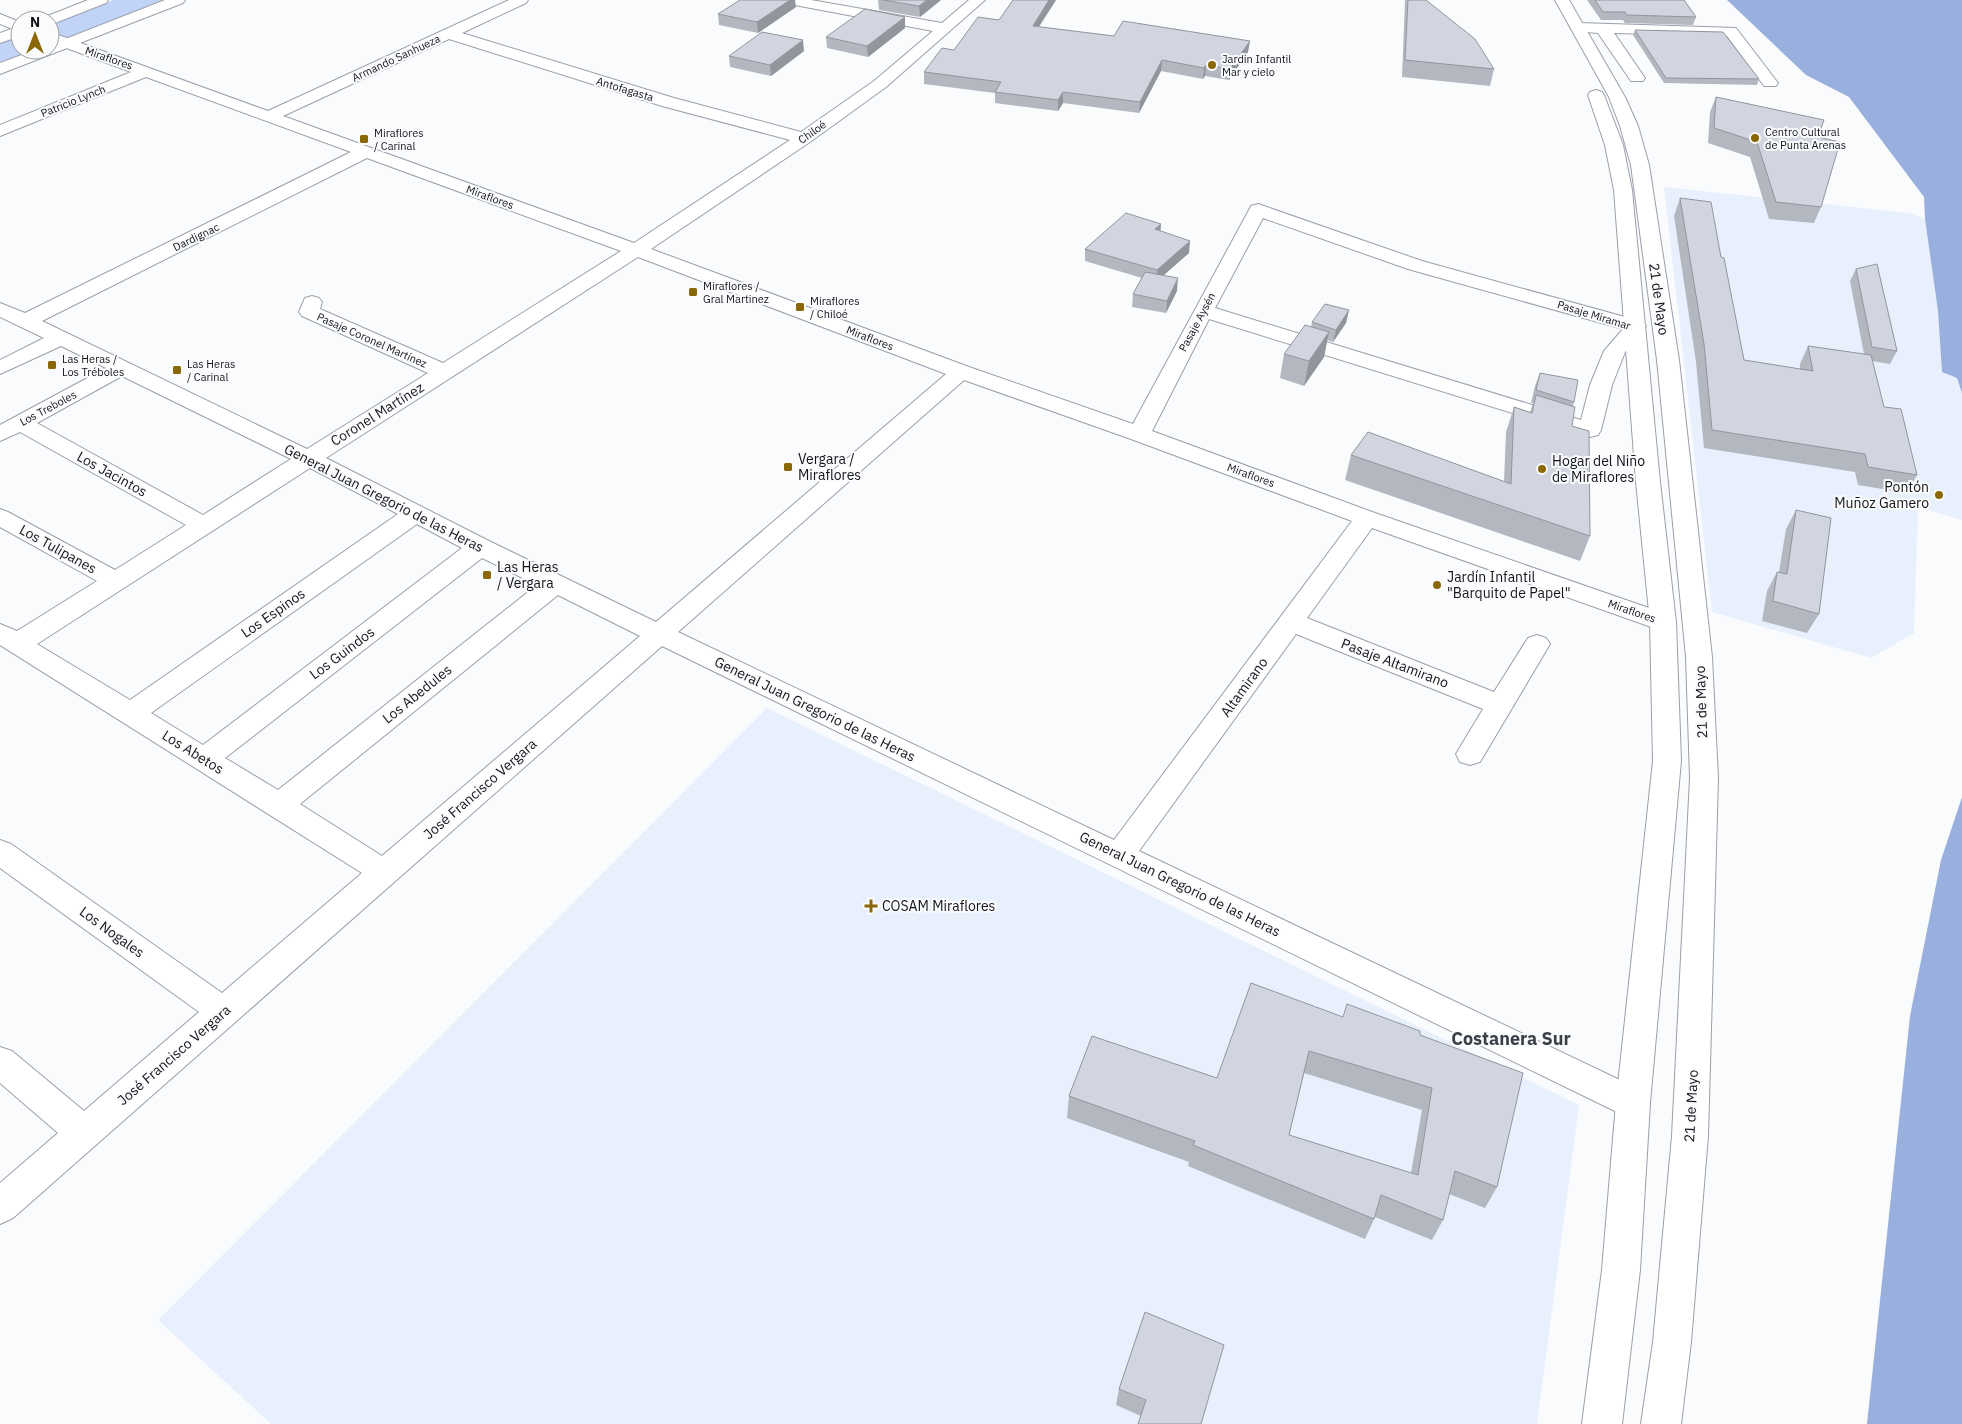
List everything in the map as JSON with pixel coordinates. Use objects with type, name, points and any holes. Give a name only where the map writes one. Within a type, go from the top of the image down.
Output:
[{"type":"street","points":[[60,16],[102,0]]},
{"type":"street","points":[[60,46],[178,0]]},
{"type":"street","name":"Armando Sanhueza","points":[[270,116],[521,0]]},
{"type":"street","points":[[789,0],[944,28]]},
{"type":"street","name":"Chiloé","points":[[636,250],[804,138],[880,84],[978,0]]},
{"type":"street","name":"21 de Mayo","points":[[1543,0],[1598,98],[1614,144],[1623,190],[1648,482],[1663,622],[1668,761],[1633,1103],[1621,1270],[1602,1424]]},
{"type":"street","name":"21 de Mayo","points":[[1562,0],[1591,28],[1629,126],[1640,165],[1668,360],[1699,657],[1704,778],[1690,1136],[1672,1342],[1661,1424]]},
{"type":"street","points":[[1591,28],[1637,78]]},
{"type":"street","points":[[1591,28],[1731,31],[1770,83]]},
{"type":"street","name":"Antofagasta","points":[[448,34],[668,102],[804,138]]},
{"type":"street","name":"Miraflores","points":[[60,41],[636,250],[961,372],[1663,622]]},
{"type":"street","points":[[0,69],[24,60]]},
{"type":"street","name":"Patricio Lynch","points":[[0,131],[146,71]]},
{"type":"street","name":"Dardignac","points":[[26,321],[366,152]]},
{"type":"street","name":"Pasaje Miramar","points":[[1202,311],[1590,430],[1601,385],[1615,351],[1636,326],[1415,265],[1258,210]]},
{"type":"street","name":"Pasaje Aysén","points":[[1139,434],[1202,311],[1258,210]]},
{"type":"street","name":"Coronel Martínez","points":[[9,639],[116,581],[636,250]]},
{"type":"street","name":"Pasaje Coronel Martínez","points":[[312,302],[309,312],[444,372]]},
{"type":"street","name":"General Juan Gregorio de las Heras","points":[[2,311],[308,458],[555,584],[1633,1103]]},
{"type":"street","points":[[0,368],[61,338]]},
{"type":"street","name":"Los Treboles","points":[[0,434],[122,368]]},
{"type":"street","name":"José Francisco Vergara","points":[[0,1206],[961,372]]},
{"type":"street","name":"Los Jacintos","points":[[20,423],[203,525]]},
{"type":"street","name":"Los Espinos","points":[[132,713],[416,514]]},
{"type":"street","name":"Los Tulipanes","points":[[0,517],[116,581]]},
{"type":"street","name":"Altamirano","points":[[1120,856],[1367,518]]},
{"type":"street","name":"Los Guindos","points":[[204,759],[480,547]]},
{"type":"street","name":"Los Abedules","points":[[279,805],[555,584]]},
{"type":"street","name":"Pasaje Altamirano","points":[[1291,622],[1500,704]]},
{"type":"street","name":"Los Abetos","points":[[9,639],[132,713],[384,872]]},
{"type":"street","points":[[1470,754],[1537,644]]},
{"type":"street","name":"Los Nogales","points":[[0,852],[224,1012]]},
{"type":"street","points":[[0,1062],[84,1133]]},
{"type":"shaded area","points":[[113,0],[164,0],[60,40],[60,21]]},
{"type":"shaded area","points":[[1727,0],[1962,0],[1962,393],[1957,378],[1942,372],[1938,311],[1925,219],[1924,197],[1849,97],[1806,75]]},
{"type":"shaded area","points":[[10,40],[10,60],[0,64],[0,43]]},
{"type":"shaded area","points":[[1664,187],[1909,213],[1925,219],[1938,311],[1942,372],[1957,378],[1962,393],[1962,520],[1918,507],[1914,633],[1871,658],[1712,612]]},
{"type":"shaded area","name":"COSAM Miraflores","points":[[767,708],[1579,1105],[1537,1424],[271,1424],[158,1320]]},
{"type":"shaded area","points":[[1962,797],[1962,1424],[1867,1424],[1910,1016],[1941,860]]},
{"type":"building","points":[[740,0],[790,0],[757,22],[718,14]]},
{"type":"building","points":[[883,0],[927,0],[919,6]]},
{"type":"building","points":[[1013,0],[1049,0],[1033,26],[1114,36],[1123,21],[1250,41],[1230,69],[1206,65],[1204,68],[1162,60],[1140,102],[1063,92],[1058,100],[995,92],[1001,82],[924,72],[942,48],[954,50],[978,17],[999,20]]},
{"type":"building","points":[[1408,0],[1426,0],[1475,39],[1494,69],[1405,60]]},
{"type":"building","points":[[1595,0],[1684,0],[1696,17],[1627,15],[1625,12],[1603,12]]},
{"type":"building","points":[[865,9],[905,17],[867,46],[826,37]]},
{"type":"building","points":[[1635,30],[1723,32],[1759,79],[1666,78]]},
{"type":"building","points":[[762,32],[803,40],[770,65],[729,56]]},
{"type":"building","points":[[1716,97],[1824,120],[1818,137],[1840,142],[1821,207],[1776,202],[1757,142],[1714,128]]},
{"type":"building","points":[[1680,198],[1711,202],[1744,360],[1813,371],[1808,346],[1871,355],[1884,407],[1901,409],[1917,475],[1868,467],[1865,454],[1712,430],[1704,344]]},
{"type":"building","points":[[1126,213],[1161,224],[1155,229],[1190,241],[1157,270],[1085,249]]},
{"type":"building","points":[[1877,264],[1897,351],[1872,347],[1856,269]]},
{"type":"building","points":[[1145,272],[1178,278],[1167,301],[1133,294]]},
{"type":"building","points":[[1325,304],[1349,310],[1336,330],[1312,322]]},
{"type":"building","points":[[1305,325],[1329,332],[1309,361],[1284,354]]},
{"type":"building","points":[[1540,373],[1578,380],[1574,402],[1536,390]]},
{"type":"building","points":[[1536,395],[1575,407],[1572,426],[1589,431],[1590,536],[1351,455],[1368,432],[1511,484],[1514,407],[1532,413]]},
{"type":"building","points":[[1796,510],[1831,518],[1819,614],[1773,601],[1777,572],[1787,574]]},
{"type":"building","points":[[1251,983],[1343,1017],[1347,1004],[1420,1031],[1420,1035],[1523,1073],[1497,1187],[1455,1171],[1443,1220],[1381,1195],[1374,1219],[1193,1145],[1195,1141],[1069,1096],[1092,1036],[1217,1078]],"holes":[[[1309,1051],[1432,1088],[1418,1175],[1289,1135]]]},
{"type":"building","points":[[1145,1312],[1224,1345],[1201,1424],[1138,1424],[1146,1400],[1119,1389]]},
{"type":"place","name":"Jardin Infantil Mar y cielo","points":[[1212,65]]},
{"type":"place","name":"Centro Cultural de Punta Arenas","points":[[1755,138]]},
{"type":"place","name":"Miraflores / Carinal","points":[[364,139]]},
{"type":"place","name":"Miraflores / Gral Martinez","points":[[693,292]]},
{"type":"place","name":"Miraflores / Chiloé","points":[[800,307]]},
{"type":"place","name":"Las Heras / Los Tréboles","points":[[52,365]]},
{"type":"place","name":"Las Heras / Carinal","points":[[177,370]]},
{"type":"place","name":"Vergara / Miraflores","points":[[788,467]]},
{"type":"place","name":"Hogar del Niño de Miraflores","points":[[1542,469]]},
{"type":"place","name":"Pontón Muñoz Gamero","points":[[1939,495]]},
{"type":"place","name":"Las Heras / Vergara","points":[[487,575]]},
{"type":"place","name":"Jardín Infantil \"Barquito de Papel\"","points":[[1437,585]]},
{"type":"place","name":"COSAM Miraflores","points":[[871,906]]},
{"type":"district","name":"Costanera Sur","points":[[1511,1038]]}]
